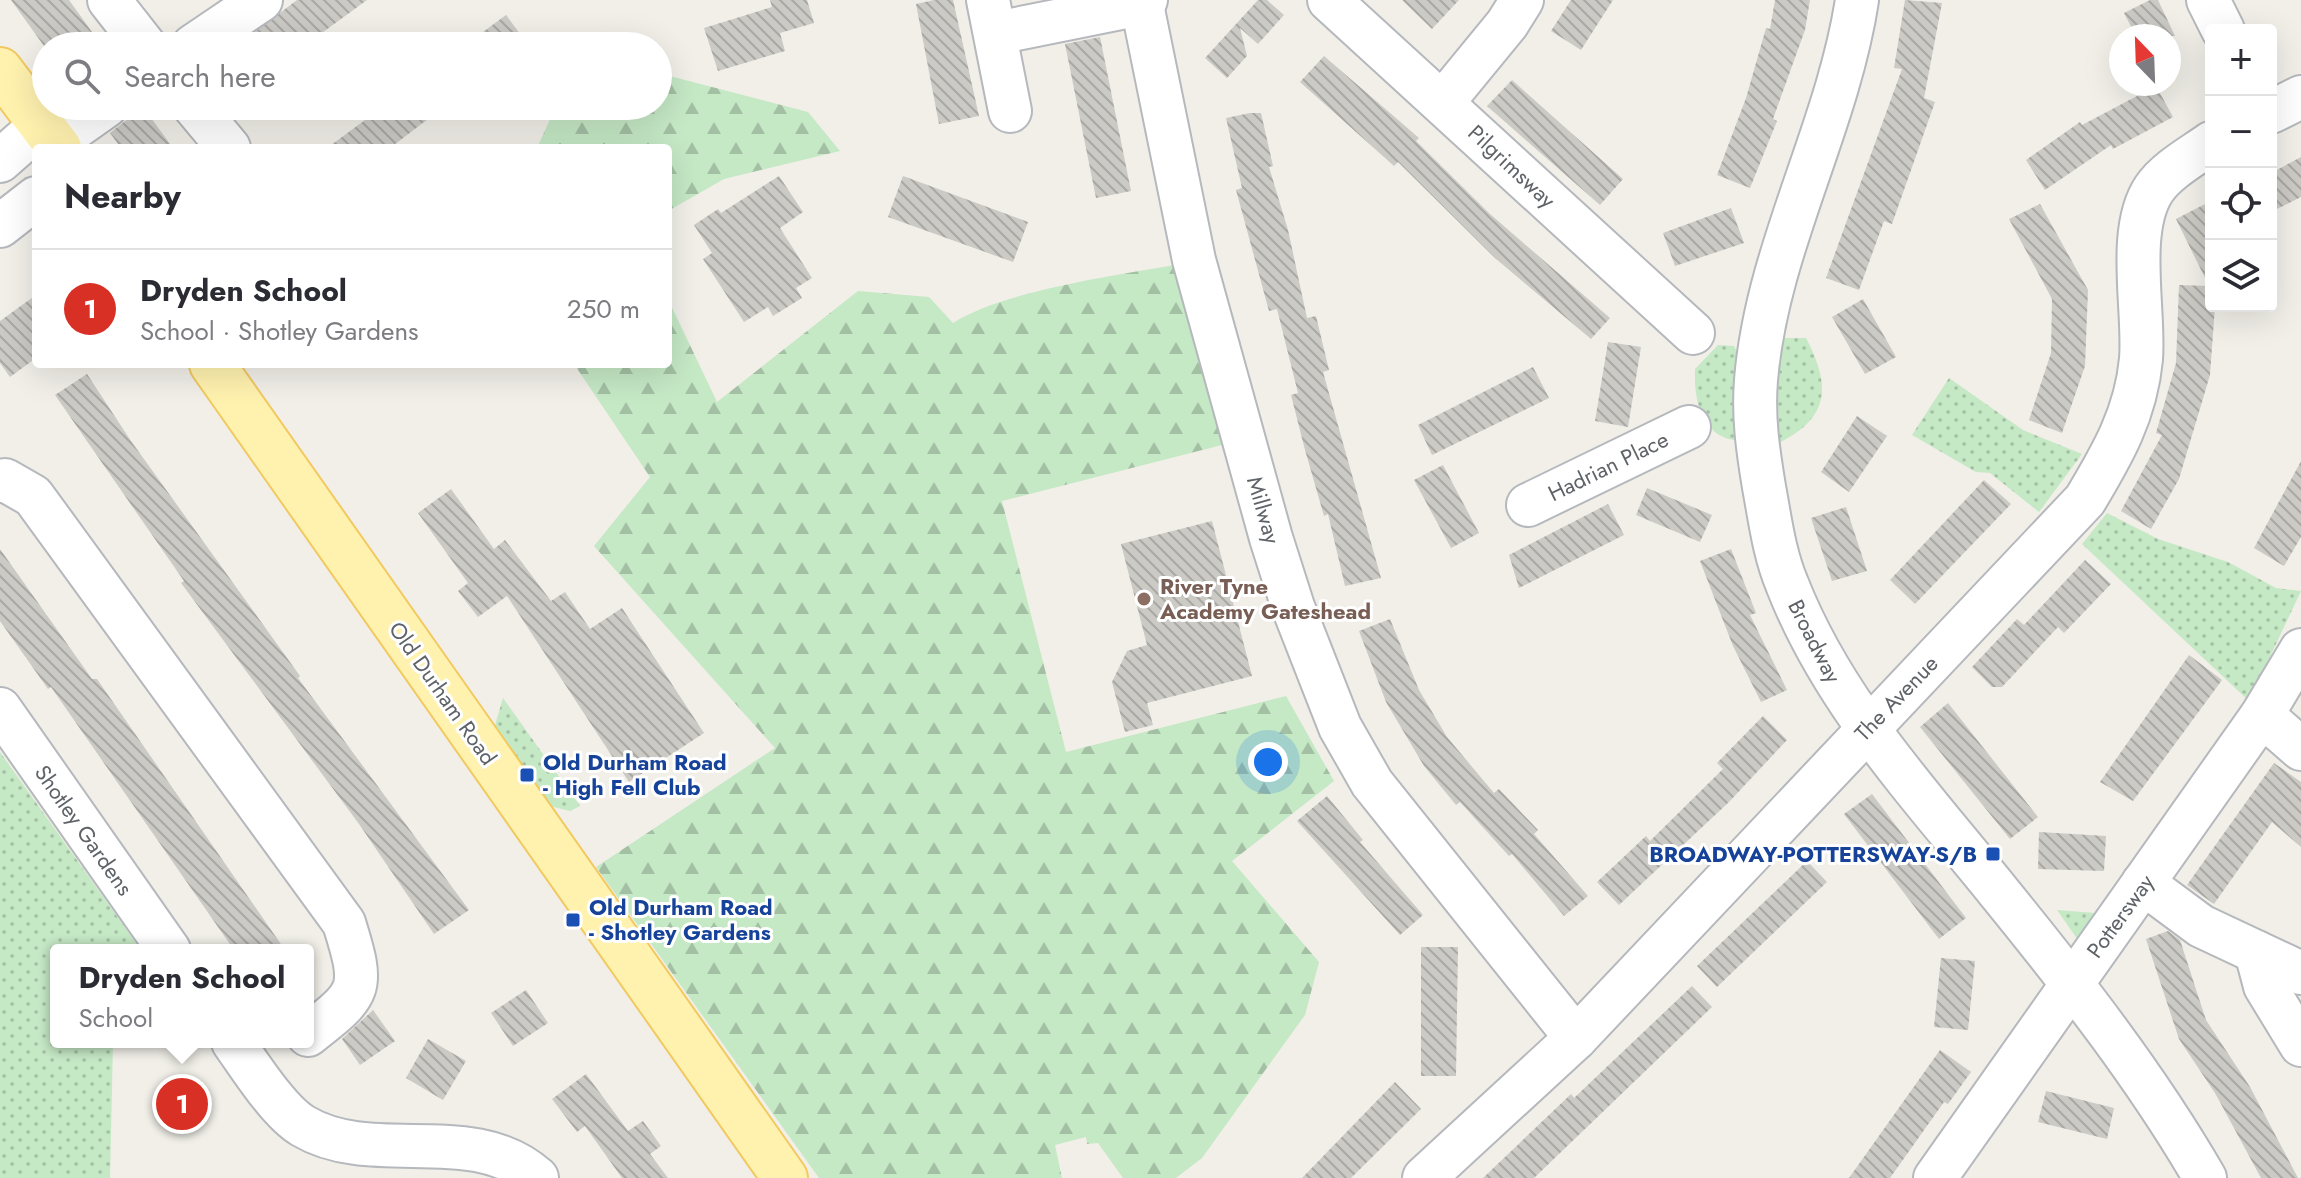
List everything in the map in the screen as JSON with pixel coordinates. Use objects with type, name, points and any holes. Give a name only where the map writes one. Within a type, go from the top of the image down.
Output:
[{"type":"main road","points":[[0,70],[32,112]]},
{"type":"main road","points":[[38,120],[52,138]]},
{"type":"main road","name":"Old Durham Road","points":[[215,368],[785,1178]]},
{"type":"street","points":[[109,0],[134,32]]},
{"type":"street","points":[[214,32],[261,0]]},
{"type":"street","name":"Pilgrimsway","points":[[1329,0],[1693,333]]},
{"type":"street","points":[[1443,102],[1507,24],[1522,0]]},
{"type":"street","name":"Broadway","points":[[1857,0],[1837,95],[1767,309],[1755,423],[1773,541],[1786,583],[1829,673],[1867,729],[2072,983],[2179,1132],[2205,1178]]},
{"type":"street","points":[[2208,0],[2220,24]]},
{"type":"street","points":[[1010,111],[992,17],[1143,1]]},
{"type":"street","name":"Millway","points":[[1143,1],[1198,274],[1271,538],[1293,607],[1340,727],[1372,783],[1576,1038]]},
{"type":"street","points":[[2277,75],[2301,83]]},
{"type":"street","points":[[2277,109],[2301,97]]},
{"type":"street","points":[[52,138],[82,120]]},
{"type":"street","points":[[206,120],[226,144]]},
{"type":"street","points":[[0,161],[32,147]]},
{"type":"street","name":"The Avenue","points":[[1424,1178],[1576,1038],[2085,500],[2123,437],[2141,360],[2140,252],[2148,201],[2162,180],[2205,148]]},
{"type":"street","points":[[0,226],[32,201]]},
{"type":"street","name":"Hadrian Place","points":[[1528,505],[1689,427]]},
{"type":"street","points":[[0,481],[5,480],[33,496],[344,923],[359,969],[349,1003],[314,1030]]},
{"type":"street","name":"Pottersway","points":[[1935,1178],[2262,715],[2301,650]]},
{"type":"street","name":"Shotley Gardens","points":[[0,709],[165,944]]},
{"type":"street","points":[[2262,715],[2301,749]]},
{"type":"street","points":[[2143,883],[2201,926],[2301,973]]},
{"type":"street","points":[[2256,952],[2265,986],[2301,1045]]},
{"type":"street","points":[[237,1048],[300,1125],[334,1141],[484,1150],[526,1168],[537,1178]]},
{"type":"street","points":[[257,1076],[292,1048]]},
{"type":"green space","points":[[672,77],[808,112],[840,151],[724,179],[672,209],[672,144],[539,144],[550,120],[672,120]]},
{"type":"green space","points":[[1174,265],[1200,336],[1222,445],[1002,501],[1066,752],[1286,696],[1334,781],[1232,861],[1319,962],[1305,1015],[1202,1158],[1176,1178],[1123,1178],[1098,1143],[1087,1144],[1086,1137],[1055,1145],[1062,1178],[819,1178],[596,867],[775,748],[594,546],[650,477],[577,368],[672,368],[672,307],[717,402],[858,291],[929,297],[953,323],[1000,302],[1090,280]]},
{"type":"green space","points":[[1782,338],[1806,338],[1820,371],[1822,385],[1817,411],[1796,433],[1779,443],[1777,361]]},
{"type":"green space","points":[[1718,345],[1734,346],[1740,358],[1740,441],[1716,433],[1708,426],[1696,394],[1695,369]]},
{"type":"green space","points":[[1949,378],[2023,430],[2082,454],[2039,512],[1990,473],[1976,472],[1912,435]]},
{"type":"green space","points":[[2107,513],[2158,539],[2228,562],[2276,588],[2301,591],[2249,701],[2082,544]]},
{"type":"green space","points":[[503,698],[580,806],[570,811],[550,806],[494,729]]},
{"type":"green space","points":[[0,752],[137,944],[50,944],[50,1048],[113,1048],[110,1178],[0,1178]]},
{"type":"green space","points":[[2057,910],[2095,913],[2078,940]]},
{"type":"building","points":[[11,0],[69,0],[92,32],[34,32]]},
{"type":"building","points":[[297,0],[367,0],[323,32],[255,32]]},
{"type":"building","points":[[770,0],[807,0],[814,23],[780,33],[785,51],[718,71],[704,28],[772,7]]},
{"type":"building","points":[[953,0],[979,116],[939,124],[916,4]]},
{"type":"building","points":[[1258,0],[1267,0],[1284,15],[1258,44],[1240,28],[1247,56],[1227,78],[1205,58]]},
{"type":"building","points":[[1402,0],[1459,0],[1432,29]]},
{"type":"building","points":[[1571,0],[1613,0],[1581,50],[1551,31]]},
{"type":"building","points":[[1775,0],[1810,0],[1805,30],[1773,119],[1777,121],[1750,188],[1717,175],[1746,98],[1766,28],[1770,29]]},
{"type":"building","points":[[1905,0],[1942,3],[1924,98],[1935,102],[1892,224],[1884,221],[1859,290],[1826,278],[1902,69],[1894,68]]},
{"type":"building","points":[[2150,0],[2158,0],[2169,24],[2130,24],[2124,13]]},
{"type":"building","points":[[506,15],[519,32],[483,32]]},
{"type":"building","points":[[1100,37],[1131,191],[1096,198],[1065,44]]},
{"type":"building","points":[[1324,56],[1419,138],[1416,141],[1490,214],[1610,318],[1591,339],[1495,258],[1398,162],[1394,166],[1300,82]]},
{"type":"building","points":[[1512,80],[1623,179],[1600,205],[1487,106]]},
{"type":"building","points":[[2137,96],[2161,96],[2173,117],[2113,149],[2111,145],[2045,190],[2026,160],[2080,122],[2082,125]]},
{"type":"building","points":[[1261,113],[1273,166],[1269,167],[1288,230],[1307,318],[1316,316],[1329,370],[1323,372],[1381,578],[1345,586],[1328,514],[1324,516],[1305,450],[1291,395],[1298,393],[1277,309],[1269,311],[1236,190],[1242,188],[1226,118]]},
{"type":"building","points":[[126,120],[153,120],[170,144],[118,144],[110,133]]},
{"type":"building","points":[[365,120],[427,120],[395,144],[332,144]]},
{"type":"building","points":[[2301,157],[2301,197],[2277,209],[2277,170]]},
{"type":"building","points":[[779,176],[803,212],[780,228],[812,278],[796,288],[802,298],[773,316],[768,307],[744,322],[703,259],[712,253],[694,225],[718,209],[721,213]]},
{"type":"building","points":[[903,176],[1028,222],[1013,262],[888,217]]},
{"type":"building","points":[[2040,204],[2088,290],[2085,366],[2062,433],[2029,420],[2051,353],[2052,299],[2009,219]]},
{"type":"building","points":[[2205,204],[2205,278],[2176,219]]},
{"type":"building","points":[[1731,208],[1744,243],[1675,266],[1663,233]]},
{"type":"building","points":[[2179,285],[2205,286],[2205,312],[2215,312],[2210,375],[2179,479],[2151,529],[2121,511],[2162,435],[2156,433],[2176,363]]},
{"type":"building","points":[[32,298],[32,361],[10,377],[0,363],[0,321]]},
{"type":"building","points":[[1863,299],[1896,357],[1865,374],[1832,317]]},
{"type":"building","points":[[1608,342],[1641,347],[1628,427],[1595,421]]},
{"type":"building","points":[[1533,367],[1549,398],[1432,455],[1418,425]]},
{"type":"building","points":[[87,374],[131,441],[300,676],[298,678],[469,910],[434,934],[359,824],[181,583],[184,581],[55,395]]},
{"type":"building","points":[[1857,416],[1887,436],[1849,492],[1821,472]]},
{"type":"building","points":[[2301,461],[2301,537],[2284,566],[2254,548]]},
{"type":"building","points":[[1443,465],[1479,533],[1451,548],[1414,480]]},
{"type":"building","points":[[1984,480],[2011,504],[1915,604],[1890,580]]},
{"type":"building","points":[[1647,488],[1712,515],[1700,542],[1636,515]]},
{"type":"building","points":[[451,489],[494,549],[505,540],[551,601],[565,592],[590,629],[622,608],[704,733],[629,782],[507,596],[478,617],[458,591],[468,583],[418,513]]},
{"type":"building","points":[[1608,504],[1624,535],[1519,588],[1509,555]]},
{"type":"building","points":[[1846,507],[1867,571],[1832,581],[1811,518]]},
{"type":"building","points":[[1212,521],[1252,676],[1147,703],[1153,725],[1125,732],[1112,682],[1127,651],[1147,645],[1121,544]]},
{"type":"building","points":[[0,549],[92,679],[97,679],[281,944],[230,944],[51,687],[48,689],[0,621]]},
{"type":"building","points":[[1731,549],[1756,613],[1750,615],[1787,690],[1761,702],[1733,646],[1700,561]]},
{"type":"building","points":[[2085,560],[2111,584],[2064,633],[2058,627],[2002,687],[1992,687],[1972,667],[2017,619],[2024,625]]},
{"type":"building","points":[[1390,619],[1419,690],[1447,737],[1494,793],[1499,789],[1538,830],[1534,834],[1588,896],[1564,916],[1512,854],[1509,856],[1460,802],[1456,805],[1424,766],[1386,702],[1359,631]]},
{"type":"building","points":[[2189,655],[2222,680],[2133,801],[2100,782]]},
{"type":"building","points":[[1948,703],[2038,817],[2010,839],[1920,727]]},
{"type":"building","points":[[1763,716],[1787,740],[1729,802],[1619,905],[1597,882],[1646,836],[1650,841],[1723,769],[1717,763]]},
{"type":"building","points":[[2274,763],[2301,782],[2301,847],[2272,822],[2214,904],[2187,885]]},
{"type":"building","points":[[1872,794],[1966,918],[1939,939],[1844,814]]},
{"type":"building","points":[[1327,796],[1363,840],[1360,842],[1423,915],[1400,935],[1297,821]]},
{"type":"building","points":[[2039,832],[2106,836],[2104,871],[2038,869]]},
{"type":"building","points":[[1807,861],[1827,882],[1717,987],[1697,966]]},
{"type":"building","points":[[2168,931],[2180,940],[2206,1020],[2250,1087],[2298,1178],[2261,1178],[2215,1093],[2179,1039],[2146,939]]},
{"type":"building","points":[[1421,947],[1458,947],[1456,1076],[1421,1076]]},
{"type":"building","points":[[1941,958],[1975,961],[1968,1030],[1934,1027]]},
{"type":"building","points":[[1692,986],[1712,1007],[1534,1178],[1483,1178],[1571,1094],[1574,1098]]},
{"type":"building","points":[[526,990],[548,1023],[513,1046],[491,1013]]},
{"type":"building","points":[[373,1010],[395,1041],[360,1065],[342,1039]]},
{"type":"building","points":[[428,1039],[466,1061],[443,1100],[406,1078]]},
{"type":"building","points":[[1940,1050],[1971,1072],[1948,1104],[1944,1102],[1890,1178],[1849,1178]]},
{"type":"building","points":[[586,1074],[628,1131],[643,1121],[661,1146],[650,1154],[668,1178],[622,1178],[585,1126],[577,1132],[552,1099]]},
{"type":"building","points":[[1395,1082],[1421,1109],[1351,1178],[1302,1178]]},
{"type":"building","points":[[2046,1091],[2114,1108],[2107,1139],[2038,1122]]},
{"type":"place","name":"River Tyne Academy Gateshead","points":[[1144,599]]},
{"type":"place","name":"Old Durham Road - High Fell Club","points":[[527,775]]},
{"type":"place","name":"BROADWAY-POTTERSWAY-S/B","points":[[1993,854]]},
{"type":"place","name":"Old Durham Road - Shotley Gardens","points":[[573,920]]},
{"type":"place","name":"Dryden School","points":[[182,1104]]}]
